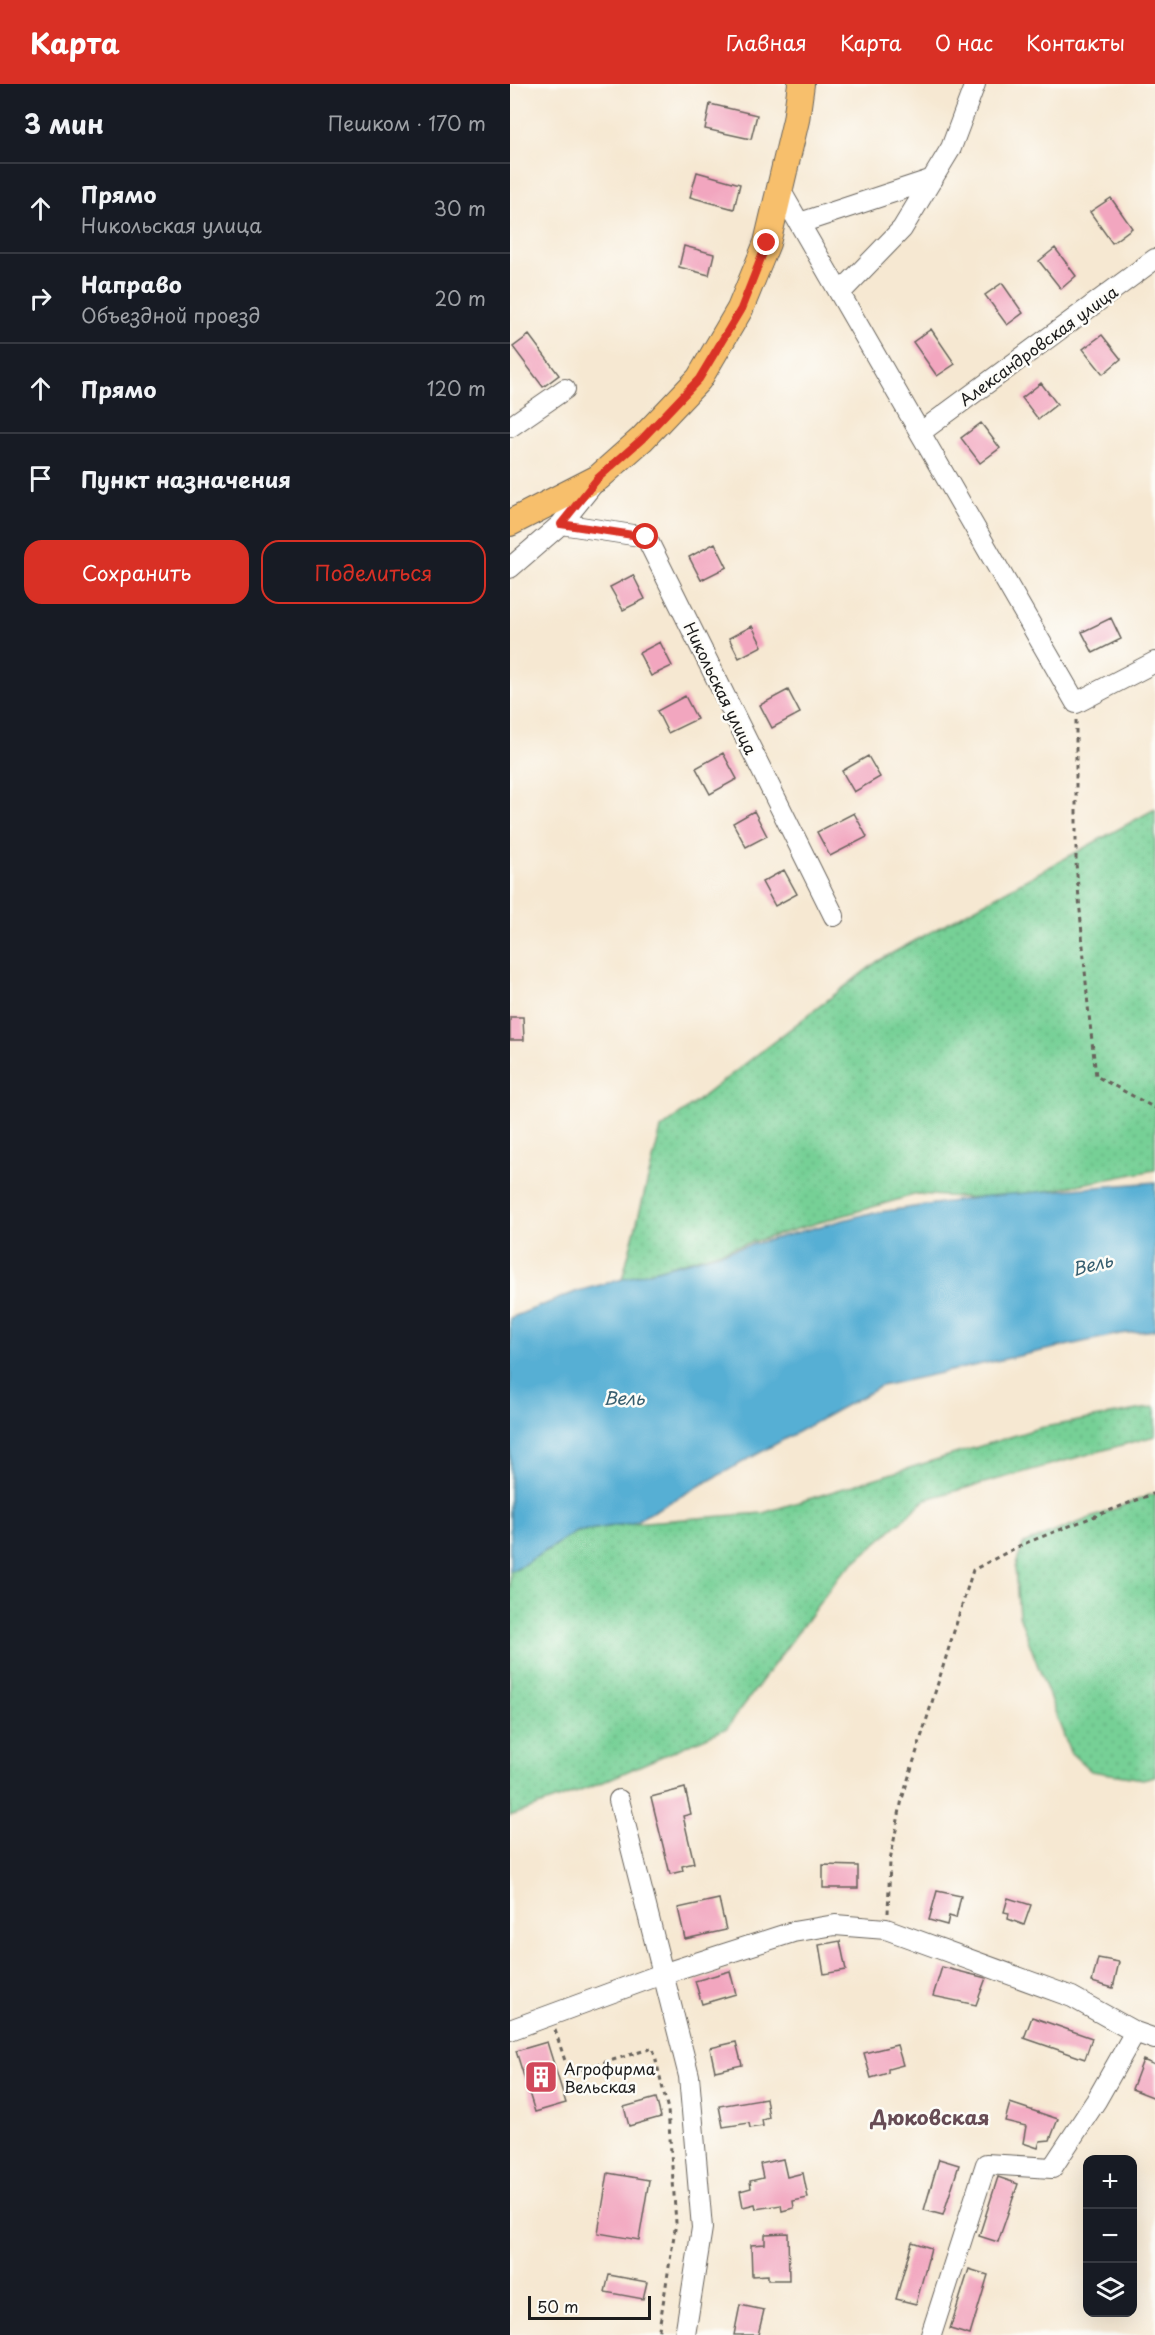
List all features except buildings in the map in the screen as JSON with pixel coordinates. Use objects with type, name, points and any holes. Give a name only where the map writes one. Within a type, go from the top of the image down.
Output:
[{"type":"main road","points":[[510,523],[598,478],[642,439],[699,379],[741,309],[767,243],[796,120],[801,84]]},
{"type":"street","points":[[841,292],[902,230],[951,148],[975,84]]},
{"type":"street","points":[[800,223],[933,179]]},
{"type":"street","points":[[779,188],[1076,703],[1155,662]]},
{"type":"street","name":"Александровская улица","points":[[921,432],[1155,259]]},
{"type":"street","points":[[510,427],[565,389]]},
{"type":"street","points":[[510,568],[561,524],[598,478]]},
{"type":"street","name":"Никольская улица","points":[[561,524],[646,537],[834,916]]},
{"type":"street","points":[[620,1800],[689,2076],[702,2228],[686,2335]]},
{"type":"street","points":[[510,2030],[662,1974],[793,1932],[835,1925],[886,1929],[1071,1997],[1135,2032],[1155,2039]]},
{"type":"street","points":[[931,2335],[986,2164],[1053,2168],[1096,2101],[1135,2032]]},
{"type":"path","points":[[1076,703],[1076,863],[1096,1076],[1155,1108]]},
{"type":"path","points":[[886,1929],[890,1861],[902,1799],[973,1570],[1023,1544],[1155,1493]]},
{"type":"path","points":[[550,2014],[569,2073],[653,2048],[668,2110],[676,2223],[658,2335]]},
{"type":"green space","points":[[1155,809],[1155,1170],[1000,1200],[917,1194],[622,1280],[661,1129],[878,961]]},
{"type":"green space","points":[[1155,1407],[1155,1436],[926,1499],[840,1575],[727,1728],[591,1787],[510,1816],[510,1571],[576,1532],[632,1523],[763,1513],[1039,1428]]},
{"type":"green space","points":[[1155,1493],[1155,1776],[1143,1779],[1091,1771],[1070,1752],[1019,1615],[1015,1568],[1023,1544]]},
{"type":"water","name":"Вель","points":[[1155,1182],[1155,1330],[1120,1334],[881,1386],[632,1523],[576,1532],[510,1571],[510,1318],[578,1291],[866,1214],[989,1196]]},
{"type":"place","name":"Агрофирма Вельская","points":[[541,2077]]},
{"type":"district","name":"Дюковская","points":[[930,2117]]},
{"type":"route","points":[[646,537],[561,524],[598,478],[642,439],[699,379],[741,309],[767,243]]}]
